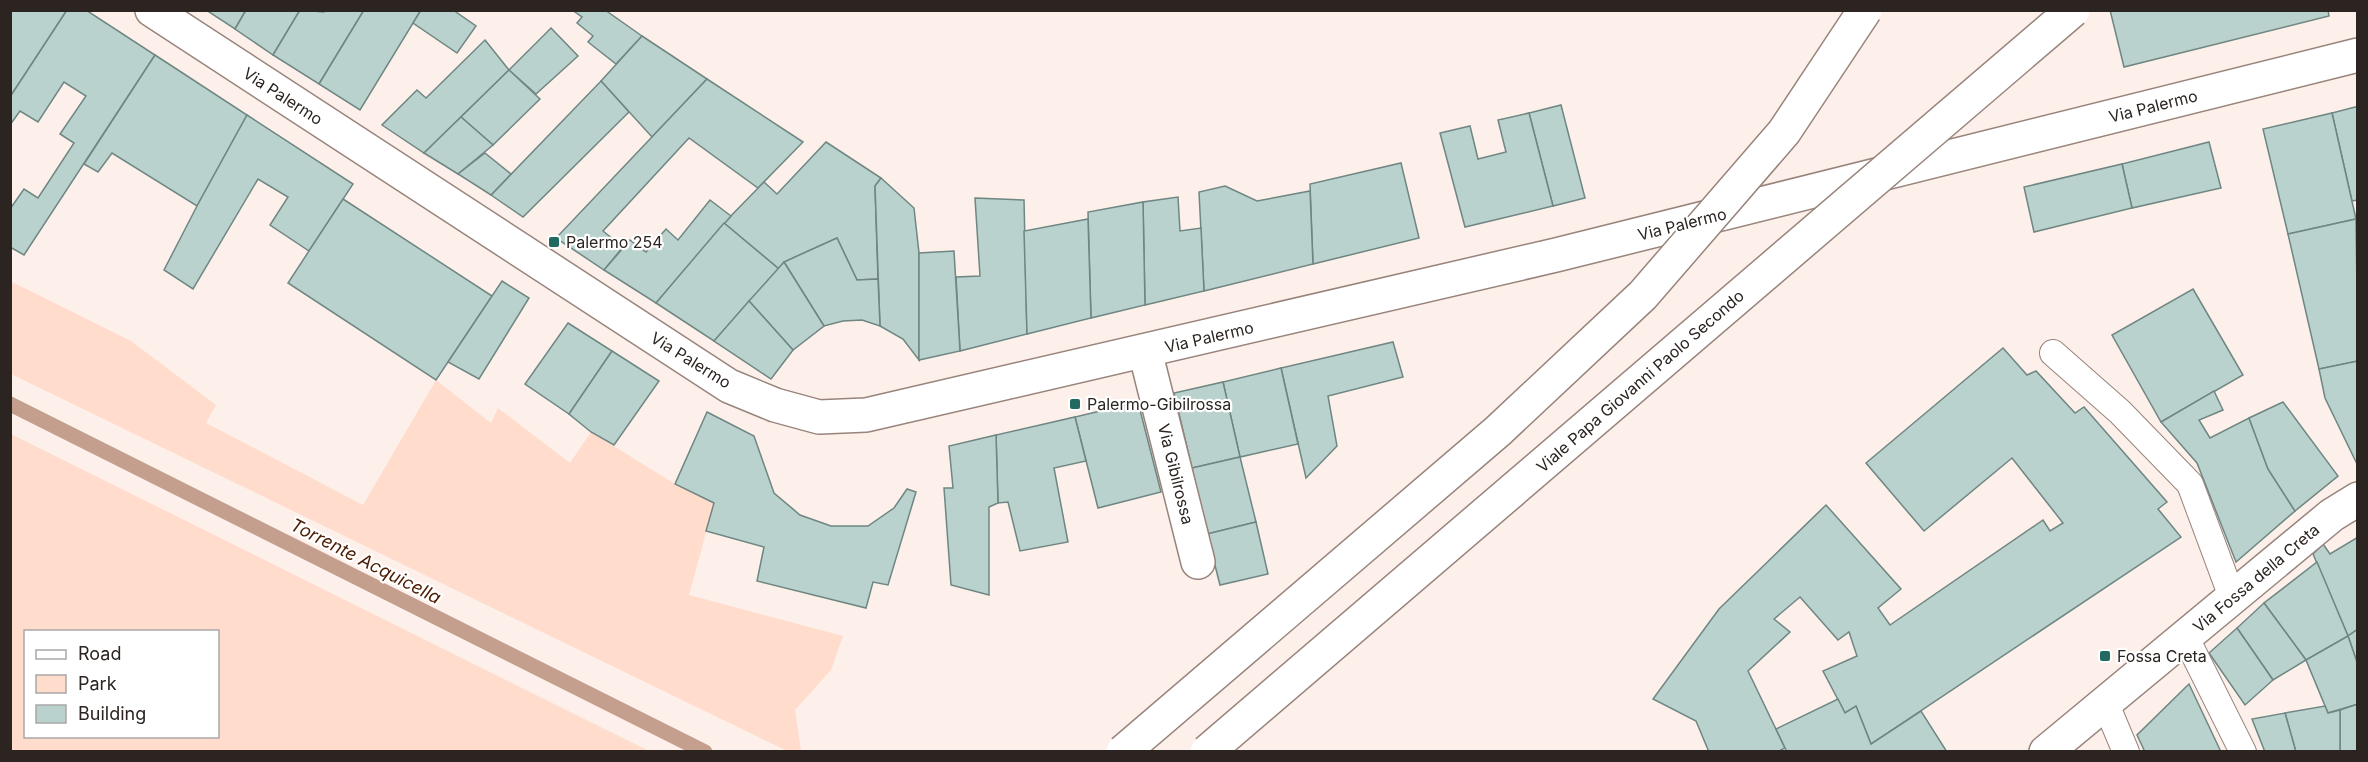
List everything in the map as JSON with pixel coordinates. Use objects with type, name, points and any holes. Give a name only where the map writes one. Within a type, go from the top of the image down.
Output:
[{"type":"main road","name":"Via Palermo","points":[[152,10],[729,386],[775,405],[819,417],[866,415],[1567,252],[2358,55]]},
{"type":"main road","points":[[1123,752],[1498,431],[1643,295],[1784,132],[1865,10]]},
{"type":"main road","name":"Viale Papa Giovanni Paolo Secondo","points":[[1207,752],[2073,10]]},
{"type":"main road","name":"Via Gibilrossa","points":[[1145,351],[1198,562]]},
{"type":"main road","name":"Via Fossa della Creta","points":[[2046,752],[2332,515],[2358,499]]},
{"type":"lane","points":[[2053,353],[2120,412],[2190,484],[2232,597]]},
{"type":"lane","points":[[2185,636],[2243,752]]},
{"type":"lane","points":[[2105,702],[2126,752]]},
{"type":"green space","points":[[10,281],[131,341],[216,405],[206,423],[363,505],[436,380],[491,423],[498,408],[570,463],[591,432],[675,484],[714,503],[689,595],[843,636],[831,670],[795,710],[801,751],[787,751],[11,374]]},
{"type":"green space","points":[[11,434],[649,751],[11,751]]},
{"type":"building","points":[[10,10],[67,10],[10,97]]},
{"type":"building","points":[[67,10],[86,10],[155,55],[24,255],[10,247],[10,209],[24,189],[38,198],[74,143],[60,134],[86,96],[64,82],[38,122],[20,111],[10,125],[10,97]]},
{"type":"building","points":[[206,10],[246,10],[235,29]]},
{"type":"building","points":[[246,10],[300,10],[273,55],[235,29]]},
{"type":"building","points":[[300,10],[324,12],[325,10],[364,10],[319,84],[273,55]]},
{"type":"building","points":[[364,10],[421,10],[360,110],[319,84]]},
{"type":"building","points":[[421,10],[453,10],[476,26],[457,53],[413,23]]},
{"type":"building","points":[[572,10],[605,10],[642,36],[616,64],[588,42],[593,36],[577,23],[582,17]]},
{"type":"building","points":[[2110,10],[2328,10],[2329,16],[2124,67]]},
{"type":"building","points":[[551,28],[578,56],[536,94],[509,70]]},
{"type":"building","points":[[642,36],[707,79],[652,137],[601,81]]},
{"type":"building","points":[[485,40],[509,70],[424,153],[382,125],[417,90],[426,98]]},
{"type":"building","points":[[155,55],[247,115],[197,206],[112,153],[98,172],[84,164]]},
{"type":"building","points":[[509,70],[540,99],[493,145],[461,117]]},
{"type":"building","points":[[707,79],[803,142],[758,188],[689,138],[603,231],[623,247],[604,270],[556,238]]},
{"type":"building","points":[[601,81],[629,112],[523,217],[491,195]]},
{"type":"building","points":[[1561,105],[1585,198],[1553,206],[1529,113]]},
{"type":"building","points":[[2358,107],[2358,200],[2352,201],[2332,113]]},
{"type":"building","points":[[1529,113],[1553,206],[1465,227],[1440,133],[1470,126],[1478,159],[1506,152],[1498,120]]},
{"type":"building","points":[[2332,113],[2356,219],[2288,234],[2263,129]]},
{"type":"building","points":[[247,115],[353,184],[309,251],[270,225],[288,197],[258,179],[193,289],[164,270]]},
{"type":"building","points":[[461,117],[493,145],[458,174],[424,153]]},
{"type":"building","points":[[826,142],[881,178],[875,186],[878,279],[857,280],[837,238],[784,262],[779,269],[724,223],[764,182],[777,194]]},
{"type":"building","points":[[2209,142],[2221,188],[2132,208],[2122,164]]},
{"type":"building","points":[[485,153],[511,174],[491,195],[458,174]]},
{"type":"building","points":[[1401,163],[1419,238],[1313,264],[1310,184]]},
{"type":"building","points":[[2122,164],[2132,208],[2034,232],[2024,187]]},
{"type":"building","points":[[881,178],[914,208],[919,253],[919,360],[903,339],[880,326],[875,186]]},
{"type":"building","points":[[1225,186],[1257,201],[1310,191],[1313,264],[1204,291],[1199,192]]},
{"type":"building","points":[[1178,197],[1180,231],[1201,228],[1204,291],[1145,305],[1143,202]]},
{"type":"building","points":[[975,198],[1024,200],[1027,334],[960,351],[956,277],[980,276]]},
{"type":"building","points":[[343,199],[492,296],[436,380],[288,283]]},
{"type":"building","points":[[710,200],[731,216],[656,303],[604,270],[630,240],[646,252],[666,229],[678,240]]},
{"type":"building","points":[[1143,202],[1145,305],[1091,318],[1088,212]]},
{"type":"building","points":[[1088,219],[1091,318],[1027,334],[1024,231]]},
{"type":"building","points":[[2356,219],[2358,361],[2319,369],[2288,234]]},
{"type":"building","points":[[724,223],[779,269],[714,341],[656,303]]},
{"type":"building","points":[[837,238],[857,280],[878,279],[880,326],[862,320],[843,321],[824,326],[784,262]]},
{"type":"building","points":[[954,251],[960,351],[919,360],[919,253]]},
{"type":"building","points":[[784,262],[824,326],[793,350],[749,301]]},
{"type":"building","points":[[502,281],[529,298],[479,379],[448,362]]},
{"type":"building","points":[[2193,289],[2243,375],[2161,422],[2112,335]]},
{"type":"building","points":[[749,301],[793,350],[771,379],[714,341]]},
{"type":"building","points":[[568,323],[612,351],[569,414],[525,384]]},
{"type":"building","points":[[1393,342],[1403,377],[1328,396],[1337,446],[1306,478],[1281,368]]},
{"type":"building","points":[[2003,348],[2027,375],[2036,371],[2075,413],[2084,407],[2167,502],[2158,509],[2181,537],[1871,744],[1856,706],[1845,713],[1823,671],[1857,656],[1849,632],[1838,640],[1800,597],[1774,619],[1790,632],[1748,671],[1785,748],[1777,752],[1709,752],[1696,721],[1653,699],[1719,609],[1826,505],[1901,589],[1878,608],[1890,625],[2043,520],[2050,531],[2063,523],[2012,458],[1924,531],[1866,463]]},
{"type":"building","points":[[612,351],[659,381],[614,445],[591,432],[569,414]]},
{"type":"building","points":[[2358,361],[2357,464],[2325,398],[2319,369]]},
{"type":"building","points":[[1281,368],[1298,444],[1240,457],[1223,382]]},
{"type":"building","points":[[1223,382],[1240,457],[1192,468],[1174,393]]},
{"type":"building","points":[[2214,391],[2223,410],[2199,420],[2210,438],[2249,418],[2268,469],[2295,511],[2236,562],[2197,463],[2161,422]]},
{"type":"building","points":[[1138,402],[1161,492],[1098,508],[1075,417]]},
{"type":"building","points":[[2283,402],[2338,476],[2295,511],[2268,469],[2249,418]]},
{"type":"building","points":[[707,412],[754,436],[774,493],[800,515],[831,526],[868,526],[894,508],[907,489],[916,492],[888,585],[873,582],[866,608],[757,581],[764,547],[706,531],[714,503],[675,484]]},
{"type":"building","points":[[1075,417],[1086,461],[1054,468],[1068,542],[1020,551],[1008,502],[998,503],[996,435]]},
{"type":"building","points":[[996,435],[998,503],[989,507],[989,595],[951,585],[944,488],[953,488],[949,446]]},
{"type":"building","points":[[1240,457],[1256,522],[1207,534],[1192,468]]},
{"type":"building","points":[[1256,522],[1268,574],[1220,585],[1207,534]]},
{"type":"building","points":[[2358,537],[2358,629],[2348,636],[2313,554],[2323,544],[2330,554]]},
{"type":"building","points":[[2317,562],[2348,636],[2306,660],[2264,603]]},
{"type":"building","points":[[2264,603],[2306,660],[2273,680],[2237,628]]},
{"type":"building","points":[[2237,628],[2273,680],[2245,705],[2209,653]]},
{"type":"building","points":[[2358,629],[2358,665],[2348,636]]},
{"type":"building","points":[[2348,636],[2358,665],[2358,704],[2328,713],[2306,660]]},
{"type":"building","points":[[2189,684],[2221,752],[2145,752],[2137,735]]},
{"type":"building","points":[[1838,699],[1845,713],[1856,706],[1871,744],[1921,711],[1947,752],[1787,752],[1776,729]]},
{"type":"building","points":[[2358,704],[2358,752],[2340,752],[2340,710]]},
{"type":"building","points":[[2325,706],[2328,713],[2340,710],[2340,752],[2296,752],[2285,713]]},
{"type":"building","points":[[2285,713],[2296,752],[2265,752],[2252,719]]},
{"type":"waterway","name":"Torrente Acquicella","points":[[10,404],[705,752]]},
{"type":"place","name":"Palermo 254","points":[[554,242]]},
{"type":"place","name":"Palermo-Gibilrossa","points":[[1075,404]]},
{"type":"place","name":"Fossa Creta","points":[[2105,656]]}]
